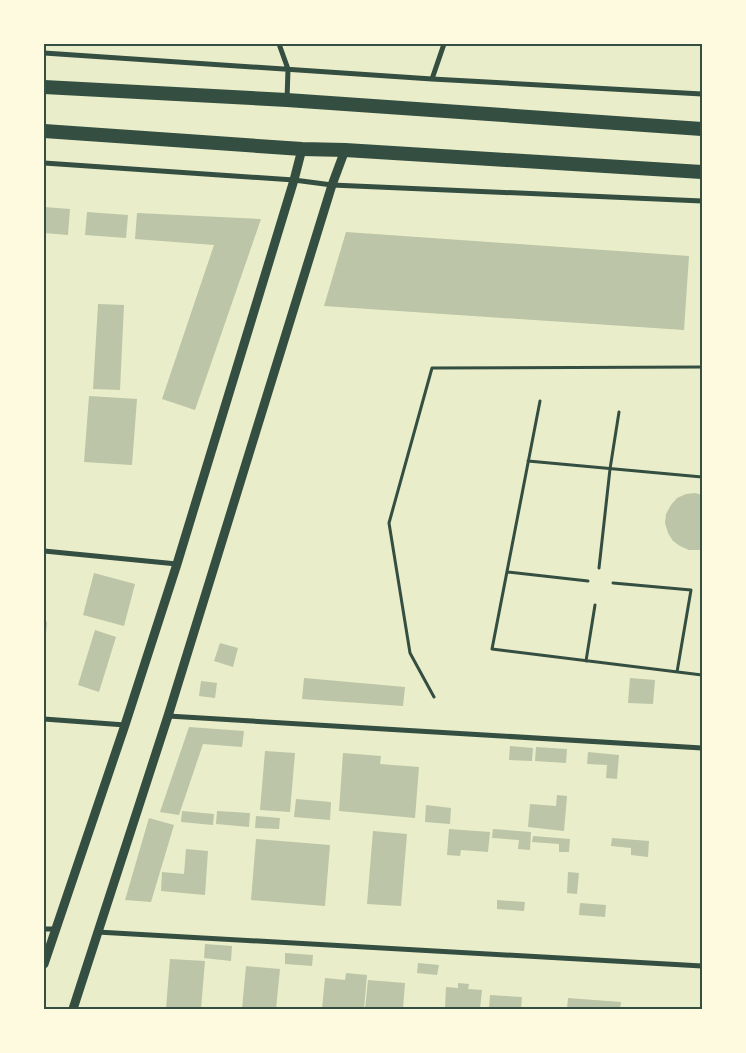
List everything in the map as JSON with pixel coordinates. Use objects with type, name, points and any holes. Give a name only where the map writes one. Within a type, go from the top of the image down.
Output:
[{"type":"highway","points":[[44,86],[287,100],[702,129]]},
{"type":"highway","points":[[44,131],[302,149],[702,172]]},
{"type":"street","points":[[279,44],[288,68],[287,100]]},
{"type":"street","points":[[432,79],[444,44]]},
{"type":"street","points":[[44,53],[432,79],[702,94]]},
{"type":"street","points":[[44,964],[177,564],[302,149]]},
{"type":"street","points":[[73,1009],[168,716],[344,150]]},
{"type":"street","points":[[44,163],[294,180],[332,185],[702,201]]},
{"type":"street","points":[[44,551],[177,564]]},
{"type":"street","points":[[168,716],[702,748]]},
{"type":"street","points":[[44,719],[125,725]]},
{"type":"street","points":[[44,929],[55,929]]},
{"type":"street","points":[[97,932],[702,966]]},
{"type":"path","points":[[434,697],[410,653],[389,523],[432,368],[702,367]]},
{"type":"path","points":[[540,401],[492,649],[702,675]]},
{"type":"path","points":[[599,568],[618,412]]},
{"type":"path","points":[[528,461],[702,477]]},
{"type":"path","points":[[507,572],[588,581]]},
{"type":"path","points":[[613,583],[692,590],[677,672]]},
{"type":"path","points":[[586,661],[595,605]]},
{"type":"building","points":[[44,207],[70,209],[68,235],[44,233]]},
{"type":"building","points":[[87,212],[128,215],[126,238],[85,235]]},
{"type":"building","points":[[137,213],[261,219],[195,410],[162,399],[214,245],[135,239]]},
{"type":"building","points":[[346,232],[689,256],[684,330],[324,306]]},
{"type":"building","points":[[98,304],[124,305],[120,390],[93,389]]},
{"type":"building","points":[[89,396],[137,399],[132,465],[84,462]]},
{"type":"building","points":[[695,493],[702,495],[702,549],[689,550],[673,541],[665,523],[666,514],[677,498]]},
{"type":"building","points":[[94,573],[135,584],[124,626],[83,615]]},
{"type":"building","points":[[44,621],[47,622],[46,634],[44,634]]},
{"type":"building","points":[[95,630],[116,637],[99,692],[78,685]]},
{"type":"building","points":[[220,643],[238,648],[233,667],[214,661]]},
{"type":"building","points":[[304,678],[405,687],[403,706],[302,699]]},
{"type":"building","points":[[630,678],[655,680],[653,704],[628,703]]},
{"type":"building","points":[[201,681],[217,683],[215,698],[199,696]]},
{"type":"building","points":[[189,727],[244,731],[242,747],[203,744],[179,815],[160,812]]},
{"type":"building","points":[[510,746],[533,748],[532,761],[509,760]]},
{"type":"building","points":[[536,747],[567,749],[566,763],[535,761]]},
{"type":"building","points":[[265,751],[295,753],[290,812],[260,810]]},
{"type":"building","points":[[588,752],[619,755],[617,779],[606,778],[607,765],[587,764]]},
{"type":"building","points":[[343,753],[381,756],[380,764],[419,767],[415,818],[339,811]]},
{"type":"building","points":[[557,795],[567,796],[564,831],[528,827],[530,804],[556,806]]},
{"type":"building","points":[[296,799],[331,802],[330,820],[294,817]]},
{"type":"building","points":[[426,805],[451,808],[450,824],[425,822]]},
{"type":"building","points":[[182,811],[214,814],[213,825],[181,822]]},
{"type":"building","points":[[217,811],[250,813],[249,827],[216,824]]},
{"type":"building","points":[[256,816],[280,818],[279,829],[255,828]]},
{"type":"building","points":[[149,818],[174,825],[151,902],[125,900]]},
{"type":"building","points":[[449,829],[490,832],[488,852],[461,850],[460,856],[447,855]]},
{"type":"building","points":[[493,829],[531,832],[530,850],[518,849],[519,840],[492,838]]},
{"type":"building","points":[[373,831],[407,834],[401,906],[367,904]]},
{"type":"building","points":[[533,836],[570,839],[569,852],[559,852],[559,844],[532,842]]},
{"type":"building","points":[[612,838],[649,841],[648,857],[631,855],[631,848],[611,846]]},
{"type":"building","points":[[256,839],[330,845],[325,906],[251,900]]},
{"type":"building","points":[[186,849],[208,851],[205,895],[161,891],[162,872],[184,874]]},
{"type":"building","points":[[568,872],[579,873],[577,894],[567,893]]},
{"type":"building","points":[[497,900],[525,902],[524,911],[497,909]]},
{"type":"building","points":[[580,903],[606,905],[605,917],[579,915]]},
{"type":"building","points":[[205,944],[232,946],[231,961],[204,958]]},
{"type":"building","points":[[285,953],[313,955],[312,966],[285,964]]},
{"type":"building","points":[[170,959],[205,961],[201,1009],[166,1009]]},
{"type":"building","points":[[418,963],[439,965],[437,975],[417,973]]},
{"type":"building","points":[[246,966],[280,969],[276,1009],[242,1009]]},
{"type":"building","points":[[346,973],[367,975],[364,1009],[322,1009],[325,978],[345,980]]},
{"type":"building","points":[[368,980],[405,983],[403,1009],[365,1009]]},
{"type":"building","points":[[458,983],[469,984],[468,989],[482,990],[480,1009],[445,1009],[446,987],[458,988]]},
{"type":"building","points":[[490,995],[522,997],[521,1009],[489,1009]]},
{"type":"building","points":[[568,998],[621,1002],[620,1009],[567,1009]]}]
